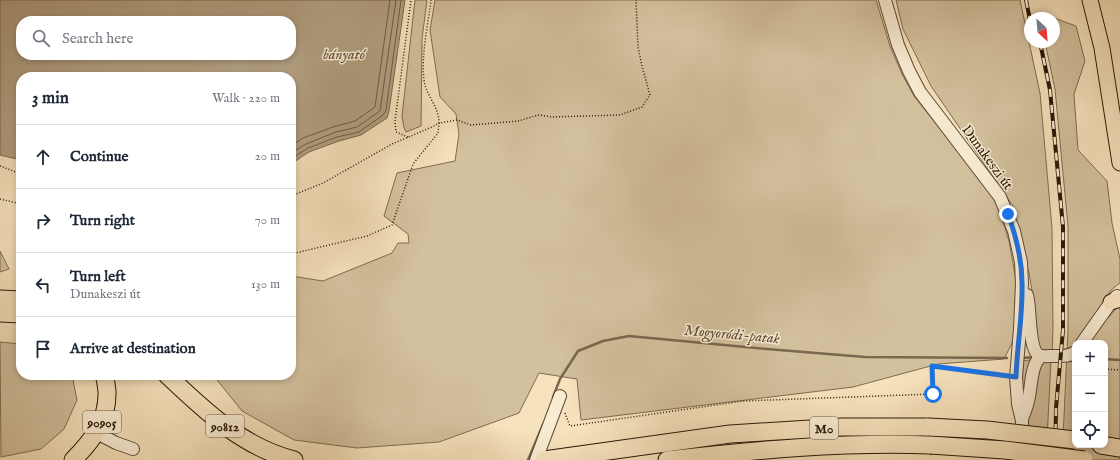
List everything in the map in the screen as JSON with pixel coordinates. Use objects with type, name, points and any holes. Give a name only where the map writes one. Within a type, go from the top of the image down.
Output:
[{"type":"highway","points":[[0,299],[16,300]]},
{"type":"highway","points":[[0,313],[16,314]]},
{"type":"highway","name":"90905","points":[[73,460],[88,444],[104,418],[107,398],[106,380]]},
{"type":"highway","name":"90812","points":[[172,380],[198,405],[240,437],[260,447],[294,460]]},
{"type":"highway","name":"M0","points":[[551,459],[730,434],[842,427],[928,427],[987,430],[1072,440]]},
{"type":"highway","name":"M0","points":[[667,460],[732,452],[811,446],[884,444],[930,445],[1005,450],[1084,460]]},
{"type":"highway","points":[[1108,446],[1120,448]]},
{"type":"main road","points":[[1093,1],[1120,162]]},
{"type":"street","name":"Dunakeszi út","points":[[885,0],[898,45],[920,92],[1000,197],[1008,214],[1016,238],[1021,262],[1022,283],[1016,373],[1018,404],[1022,421]]},
{"type":"street","points":[[1022,283],[1029,302],[1031,337],[1035,352],[1041,356],[1068,356],[1072,354]]},
{"type":"street","points":[[1084,340],[1117,298]]},
{"type":"street","points":[[1023,460],[1022,421],[1028,401],[1036,361],[1041,356]]},
{"type":"street","points":[[536,460],[560,396]]},
{"type":"street","points":[[96,433],[133,450]]},
{"type":"path","points":[[408,137],[396,132],[396,121],[411,0]]},
{"type":"path","points":[[296,253],[367,236],[392,224],[413,164],[438,133],[439,115],[435,105],[427,93],[424,81],[423,62],[431,0]]},
{"type":"path","points":[[296,194],[323,183],[392,144],[439,123],[457,120],[471,125],[518,121],[539,114],[552,117],[620,115],[642,107],[650,95],[638,47],[636,0]]},
{"type":"path","points":[[0,166],[16,172]]},
{"type":"path","points":[[0,199],[16,203]]},
{"type":"path","points":[[560,396],[570,426],[744,401],[933,394],[932,366],[1016,373]]},
{"type":"path","points":[[1108,369],[1120,370]]},
{"type":"shaded area","points":[[415,0],[427,0],[422,39],[421,126],[406,132],[402,116]]},
{"type":"shaded area","points":[[435,0],[876,0],[890,46],[902,74],[914,96],[997,201],[1009,241],[1016,280],[1014,339],[1004,359],[938,364],[853,387],[581,420],[577,379],[539,373],[519,413],[439,442],[357,448],[294,440],[242,411],[217,380],[296,380],[296,277],[323,281],[392,253],[398,243],[409,243],[408,234],[384,216],[397,173],[455,161],[459,134],[456,114],[440,97],[430,30]]},
{"type":"shaded area","points":[[896,0],[1020,0],[1024,19],[1024,48],[1030,48],[1040,93],[1052,228],[1052,354],[1037,348],[1035,308],[1029,273],[1023,255],[1013,206],[931,86],[903,29]]},
{"type":"shaded area","points":[[1060,20],[1076,26],[1085,61],[1074,94],[1078,150],[1107,181],[1112,223],[1120,259],[1120,283],[1112,289],[1102,303],[1109,317],[1120,304],[1120,460],[1062,460],[1068,331],[1068,226],[1055,89],[1046,48],[1060,48]]},
{"type":"shaded area","points":[[0,251],[9,269],[0,272]]},
{"type":"shaded area","points":[[0,342],[16,344],[16,380],[73,380],[77,400],[64,429],[41,449],[1,457]]},
{"type":"shaded area","points":[[1035,359],[1023,412],[1021,399],[1023,361]]},
{"type":"shaded area","points":[[1051,360],[1046,460],[1028,460],[1026,420],[1041,361]]},
{"type":"water","name":"bányató","points":[[0,0],[405,0],[387,118],[361,135],[309,152],[296,161],[296,72],[16,72],[16,159],[0,155]]},
{"type":"waterway","name":"Mogyoródi-patak","points":[[553,397],[560,379],[578,351],[603,341],[629,336],[865,357],[1007,358]]},
{"type":"waterway","name":"Mogyoródi-patak","points":[[1023,358],[1034,357]]},
{"type":"waterway","name":"Mogyoródi-patak","points":[[1108,359],[1120,360]]},
{"type":"waterway","name":"Mogyoródi-patak","points":[[528,460],[544,422]]},
{"type":"railway","points":[[1026,0],[1028,12]]},
{"type":"railway","points":[[1041,48],[1050,90],[1063,227],[1063,330],[1056,408],[1055,460]]},
{"type":"route","points":[[933,394],[932,366],[1016,377],[1020,329],[1022,283],[1021,262],[1016,238],[1008,214]]}]
